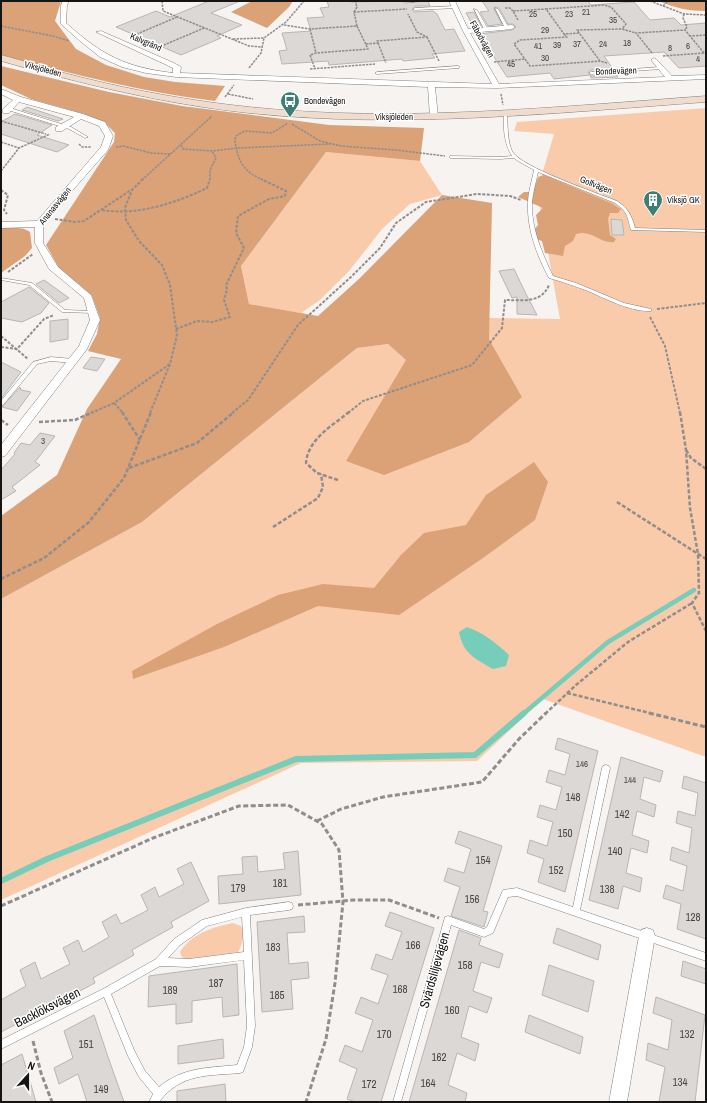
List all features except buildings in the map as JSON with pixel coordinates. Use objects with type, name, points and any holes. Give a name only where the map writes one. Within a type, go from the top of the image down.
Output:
[{"type":"main road","name":"Viksjöleden","points":[[1,58],[84,81]]},
{"type":"main road","name":"Viksjöleden","points":[[1,63],[131,92],[245,109],[359,117],[434,117],[505,114],[706,99]]},
{"type":"street","name":"Bondevägen","points":[[66,1],[64,5],[63,23],[85,43],[118,63],[151,72],[176,75],[377,82],[431,86],[497,86],[706,77]]},
{"type":"street","name":"Fäbodvägen","points":[[453,4],[466,31],[497,86]]},
{"type":"street","points":[[466,31],[510,27]]},
{"type":"street","name":"Kalvgränd","points":[[99,32],[147,52],[176,67],[176,75]]},
{"type":"street","points":[[655,58],[660,68],[671,79]]},
{"type":"street","points":[[377,72],[377,82]]},
{"type":"street","points":[[431,86],[434,117]]},
{"type":"street","points":[[1,90],[18,99],[80,116],[102,124],[109,136],[104,148]]},
{"type":"street","points":[[7,110],[18,99]]},
{"type":"street","points":[[57,127],[80,116]]},
{"type":"street","name":"Ananasvägen","points":[[93,312],[88,298],[54,269],[39,243],[39,224],[104,148]]},
{"type":"street","points":[[1,225],[39,224]]},
{"type":"street","points":[[1,453],[84,346],[95,320],[93,312]]},
{"type":"street","points":[[618,1102],[647,936]]},
{"type":"lane","points":[[408,1],[414,1]]},
{"type":"lane","points":[[415,9],[453,4]]},
{"type":"lane","points":[[496,9],[510,27]]},
{"type":"lane","points":[[475,10],[486,29]]},
{"type":"lane","points":[[377,72],[458,67]]},
{"type":"lane","points":[[591,73],[660,68]]},
{"type":"lane","points":[[7,110],[57,127],[70,128],[86,137]]},
{"type":"lane","points":[[451,157],[514,157],[509,149],[505,114]]},
{"type":"lane","name":"Golfvägen","points":[[514,157],[536,169],[616,202],[626,209],[633,229],[706,232]]},
{"type":"lane","points":[[536,169],[530,203],[535,237],[540,255],[552,277],[581,286],[617,303],[634,308],[649,310]]},
{"type":"lane","points":[[1,279],[30,284],[64,311],[93,312]]},
{"type":"lane","points":[[1,404],[35,363],[51,359],[73,360]]},
{"type":"lane","points":[[576,912],[606,768]]},
{"type":"lane","name":"Svärdsliljevägen","points":[[397,1102],[448,920],[484,933],[490,930],[506,893],[517,892],[706,957]]},
{"type":"lane","name":"Backlöksvägen","points":[[1,1045],[106,992],[159,962],[176,942],[205,923],[246,912],[289,906]]},
{"type":"lane","points":[[152,1102],[158,1093],[170,1082],[187,1075],[240,1069],[248,1047],[251,1026],[246,912]]},
{"type":"lane","points":[[159,962],[188,963],[248,955]]},
{"type":"lane","points":[[106,992],[130,1053],[142,1074],[158,1093]]},
{"type":"path","points":[[162,1],[163,11],[249,46],[262,47]]},
{"type":"path","points":[[230,39],[264,38],[284,25],[296,14],[304,1]]},
{"type":"path","points":[[315,69],[310,55],[316,53],[368,49],[357,26],[354,12],[357,6],[355,1]]},
{"type":"path","points":[[592,1],[596,6]]},
{"type":"path","points":[[650,1],[684,14],[706,15]]},
{"type":"path","points":[[663,6],[668,1]]},
{"type":"path","points":[[510,27],[520,26],[513,11],[611,6],[626,24],[622,30]]},
{"type":"path","points":[[354,12],[410,9],[408,14],[418,32],[427,37],[439,61]]},
{"type":"path","points":[[546,9],[567,37],[520,40],[514,44],[530,66],[600,61],[609,64]]},
{"type":"path","points":[[684,14],[683,18],[687,28],[685,30],[705,53]]},
{"type":"path","points":[[120,41],[177,17]]},
{"type":"path","points":[[284,25],[310,29],[357,26]]},
{"type":"path","points":[[1,26],[53,36],[71,42]]},
{"type":"path","points":[[147,52],[204,28]]},
{"type":"path","points":[[310,29],[316,53]]},
{"type":"path","points":[[600,61],[577,30],[622,30],[636,33],[685,30]]},
{"type":"path","points":[[564,34],[579,33]]},
{"type":"path","points":[[636,33],[655,58],[705,53]]},
{"type":"path","points":[[690,36],[706,35]]},
{"type":"path","points":[[366,44],[378,43],[377,41],[427,37]]},
{"type":"path","points":[[225,98],[241,77],[255,63],[261,53],[264,38]]},
{"type":"path","points":[[378,43],[386,64]]},
{"type":"path","points":[[484,63],[525,59]]},
{"type":"path","points":[[308,69],[390,64]]},
{"type":"path","points":[[1,579],[44,558],[89,522],[124,478],[170,364],[177,335],[170,285],[162,265],[139,241],[126,220],[125,208],[132,190],[212,116]]},
{"type":"path","points":[[1,121],[33,132],[48,135]]},
{"type":"path","points":[[285,121],[320,141],[332,144],[451,157]]},
{"type":"path","points":[[176,329],[197,321],[212,322],[230,317],[224,300],[227,290],[226,287],[228,276],[232,273],[243,256],[244,248],[238,239],[235,226],[238,216],[269,199],[285,196],[286,191],[244,170],[238,154],[238,148],[234,141],[235,136],[239,132],[275,132],[289,123]]},
{"type":"path","points":[[1,171],[19,148],[48,135],[57,127]]},
{"type":"path","points":[[1,142],[19,148]]},
{"type":"path","points":[[76,143],[82,146],[104,148],[124,146],[151,153],[171,154]]},
{"type":"path","points":[[174,151],[183,149],[212,151],[238,148],[332,144]]},
{"type":"path","points":[[181,145],[183,149]]},
{"type":"path","points":[[101,210],[112,212],[158,206],[183,200],[207,188],[211,174],[210,170],[216,158],[212,151]]},
{"type":"path","points":[[128,468],[197,443],[248,400],[298,325],[352,276],[380,248],[396,223],[426,202],[477,194],[510,196],[530,203]]},
{"type":"path","points":[[7,273],[41,247]]},
{"type":"path","points":[[338,480],[321,474],[306,463],[307,453],[319,436],[363,401],[472,365],[502,328],[505,300],[537,300],[548,290],[552,277]]},
{"type":"path","points":[[316,821],[342,809],[383,796],[482,782],[519,738],[567,693],[628,642],[692,603],[699,593],[698,554],[690,508],[686,450],[679,405],[666,346],[651,319],[649,310],[706,303]]},
{"type":"path","points":[[17,349],[44,319],[64,311]]},
{"type":"path","points":[[1,336],[24,357],[35,363]]},
{"type":"path","points":[[1,347],[17,349]]},
{"type":"path","points":[[25,423],[75,420],[114,403],[170,364]]},
{"type":"path","points":[[114,403],[121,410],[140,440]]},
{"type":"path","points":[[686,450],[691,458],[706,469]]},
{"type":"path","points":[[273,527],[318,498],[323,487],[321,474]]},
{"type":"path","points":[[617,502],[706,559]]},
{"type":"path","points":[[692,603],[706,631]]},
{"type":"path","points":[[567,693],[706,727]]},
{"type":"path","points":[[1,906],[153,838],[239,806],[288,805],[322,824],[339,850],[343,902],[335,983],[326,1040],[306,1102]]},
{"type":"path","points":[[289,906],[354,900],[389,900],[448,920]]},
{"type":"path","points":[[30,1030],[41,1073],[52,1102]]},
{"type":"shaded area","points":[[1,1],[61,1],[55,21],[76,49],[106,65],[144,77],[175,82],[225,86],[215,101],[134,88],[1,55]]},
{"type":"shaded area","points":[[252,1],[293,1],[289,7],[267,28],[231,12]]},
{"type":"shaded area","points":[[659,1],[706,1],[706,11],[682,9]]},
{"type":"shaded area","points":[[1,66],[109,92],[182,106],[329,125],[424,128],[420,161],[326,152],[241,266],[249,304],[318,316],[360,278],[442,195],[492,203],[489,339],[522,397],[469,442],[384,475],[346,461],[406,360],[388,344],[357,348],[142,522],[1,599],[1,516],[57,475],[87,409],[121,359],[88,351],[97,334],[100,318],[92,296],[59,268],[46,245],[114,142],[115,133],[106,124],[84,114],[31,99],[1,85]]},
{"type":"shaded area","name":"Viksjö GK","points":[[706,108],[706,757],[543,699],[477,761],[301,763],[1,900],[1,599],[142,522],[357,348],[388,344],[407,360],[347,461],[522,397],[489,339],[489,318],[560,319],[537,191],[554,134],[514,131],[517,122]]},
{"type":"shaded area","points":[[326,152],[420,161],[442,195],[410,204],[383,228],[349,271],[320,300],[301,313],[249,304],[241,266]]},
{"type":"shaded area","points":[[544,175],[611,203],[621,209],[618,213],[610,213],[608,219],[610,235],[616,239],[614,242],[604,241],[587,233],[582,233],[576,234],[573,241],[565,246],[563,256],[545,253],[542,241],[532,238],[532,232],[538,225],[536,215],[543,208],[518,197],[524,192],[533,192],[538,177]]},
{"type":"shaded area","points":[[1,228],[20,228],[27,230],[30,232],[32,248],[25,256],[1,273]]},
{"type":"shaded area","points":[[534,462],[548,482],[535,520],[483,558],[399,615],[318,606],[224,647],[133,679],[132,671],[217,624],[278,595],[323,584],[374,588],[401,555],[424,533],[466,525],[486,495]]},
{"type":"shaded area","points":[[467,627],[490,639],[509,655],[506,666],[493,669],[467,651],[459,632]]},
{"type":"shaded area","points":[[233,923],[241,926],[243,933],[242,943],[238,952],[186,959],[182,957],[180,952],[190,940],[196,936],[210,929]]},
{"type":"waterway","points":[[523,714],[608,642],[694,590]]},
{"type":"waterway","points":[[1,881],[47,859],[296,759],[475,755],[524,713]]},
{"type":"place","name":"Bondevägen","points":[[290,118]]},
{"type":"place","name":"Viksjö GK","points":[[653,217]]}]
